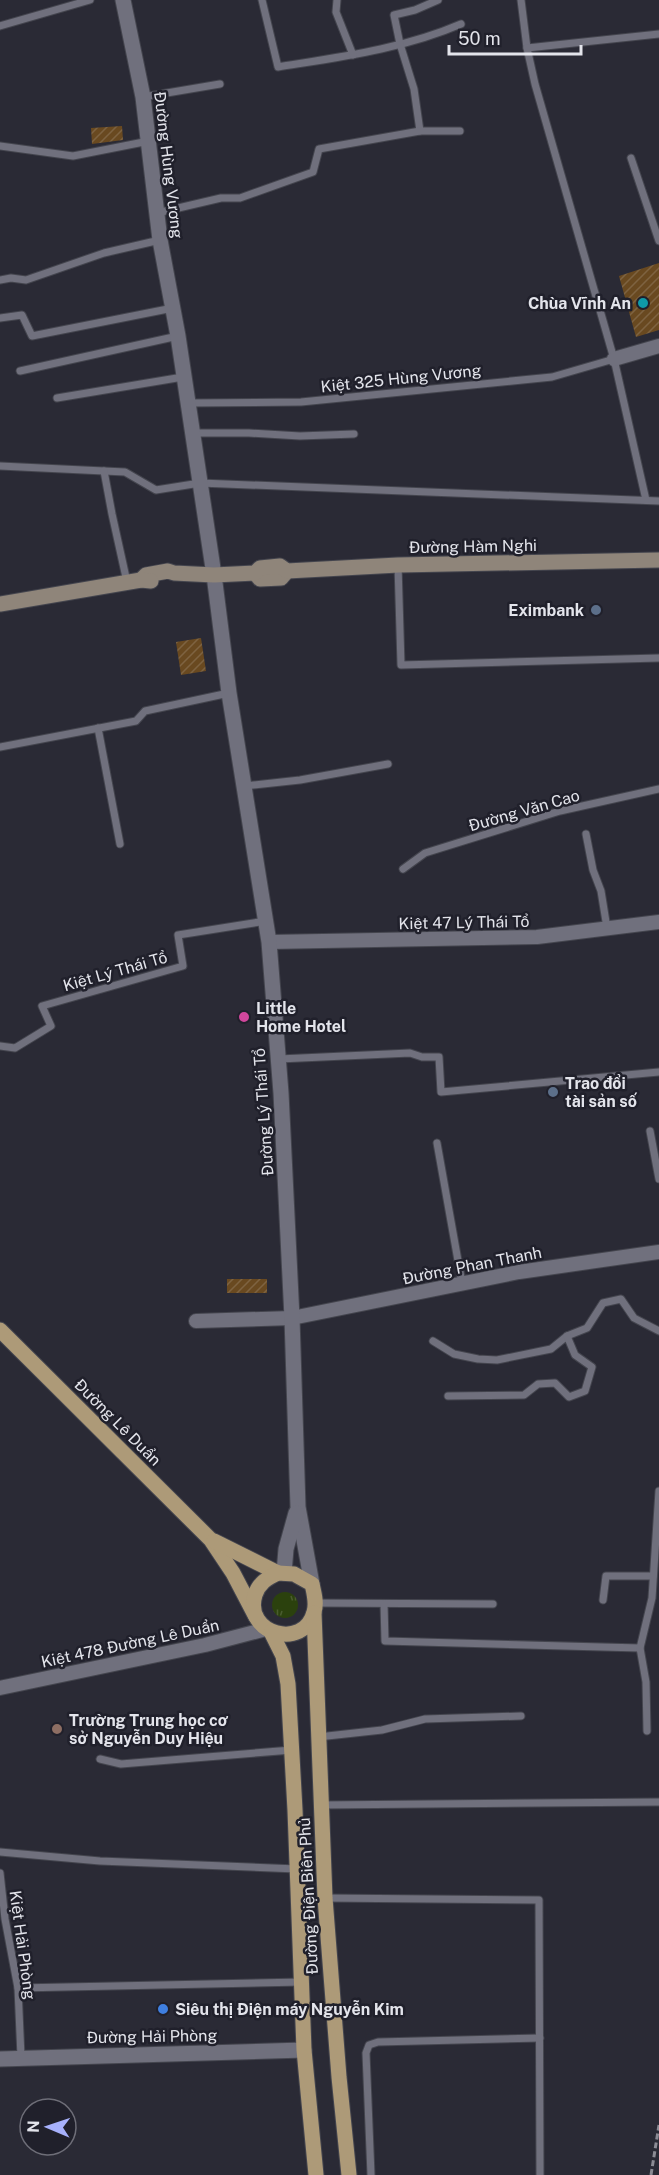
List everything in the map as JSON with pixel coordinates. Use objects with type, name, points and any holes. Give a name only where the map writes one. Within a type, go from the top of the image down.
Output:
[{"type":"main road","name":"Đường Hàm Nghi","points":[[0,604],[134,581],[146,575],[168,571],[214,575],[255,573],[260,579],[281,578],[287,572],[398,565],[659,560]]},
{"type":"main road","name":"Đường Lê Duẩn","points":[[0,1330],[211,1540],[264,1626]]},
{"type":"main road","name":"Đường Lê Duẩn","points":[[211,1540],[281,1573]]},
{"type":"main road","points":[[281,1573],[294,1574],[312,1584],[315,1608],[309,1623],[302,1630],[292,1635],[281,1635],[264,1626],[254,1599],[262,1582],[281,1573]]},
{"type":"main road","name":"Đường Điện Biên Phủ","points":[[315,1608],[325,1898],[339,2078],[350,2175]]},
{"type":"main road","name":"Đường Điện Biên Phủ","points":[[264,1626],[283,1656],[284,1665],[292,1750],[304,2050],[316,2175]]},
{"type":"street","name":"Đường Hùng Vương","points":[[123,0],[143,97],[160,240],[178,336],[214,575]]},
{"type":"street","points":[[614,358],[659,346]]},
{"type":"street","name":"Đường Lý Thái Tổ","points":[[214,575],[229,693],[269,942],[279,1059],[292,1318],[298,1507],[312,1584]]},
{"type":"street","name":"Kiệt 47 Lý Thái Tổ","points":[[269,942],[537,937],[659,922]]},
{"type":"street","name":"Đường Phan Thanh","points":[[196,1321],[292,1318],[519,1272],[659,1252]]},
{"type":"street","name":"Đường Lý Thái Tổ","points":[[281,1573],[298,1507]]},
{"type":"street","name":"Kiệt 478 Đường Lê Duẩn","points":[[0,1688],[205,1645],[264,1626]]},
{"type":"street","name":"Đường Hải Phòng","points":[[0,2059],[304,2050]]},
{"type":"lane","points":[[0,26],[90,0]]},
{"type":"lane","points":[[262,0],[278,67],[400,45],[433,36],[461,24]]},
{"type":"lane","points":[[337,0],[336,12],[353,55]]},
{"type":"lane","points":[[420,131],[414,89],[400,45],[394,15],[415,10],[438,0]]},
{"type":"lane","points":[[521,0],[527,48],[614,358],[646,500]]},
{"type":"lane","points":[[527,48],[659,34]]},
{"type":"lane","points":[[143,97],[220,84]]},
{"type":"lane","points":[[156,213],[221,198],[240,198],[313,172],[319,149],[420,131],[460,131]]},
{"type":"lane","points":[[0,146],[73,156],[149,141]]},
{"type":"lane","points":[[631,158],[659,241]]},
{"type":"lane","points":[[0,280],[10,278],[26,280],[104,253],[160,240]]},
{"type":"lane","points":[[0,318],[22,315],[32,336],[173,308]]},
{"type":"lane","points":[[20,371],[178,336]]},
{"type":"lane","name":"Kiệt 325 Hùng Vương","points":[[187,403],[301,402],[552,377],[614,358]]},
{"type":"lane","points":[[57,398],[183,377]]},
{"type":"lane","points":[[192,433],[334,436],[354,434]]},
{"type":"lane","points":[[0,466],[125,472],[156,490],[200,483],[659,501]]},
{"type":"lane","points":[[104,471],[112,514],[134,581]]},
{"type":"lane","points":[[659,560],[659,570]]},
{"type":"lane","points":[[398,565],[401,665],[659,658]]},
{"type":"lane","points":[[0,747],[136,721],[145,711],[229,693]]},
{"type":"lane","points":[[98,728],[120,844]]},
{"type":"lane","points":[[244,786],[300,780],[388,764]]},
{"type":"lane","name":"Đường Văn Cao","points":[[403,869],[425,853],[560,812],[659,789]]},
{"type":"lane","points":[[586,834],[593,870],[602,891],[607,928]]},
{"type":"lane","name":"Kiệt Lý Thái Tổ","points":[[0,1046],[15,1048],[51,1026],[42,1006],[183,966],[178,935],[266,921]]},
{"type":"lane","points":[[279,1059],[410,1053],[422,1057],[439,1057],[441,1092],[659,1072]]},
{"type":"lane","points":[[650,1131],[659,1179]]},
{"type":"lane","points":[[437,1143],[462,1283]]},
{"type":"lane","points":[[433,1341],[454,1354],[478,1359],[497,1360],[551,1349],[567,1336],[587,1328],[603,1303],[621,1299],[634,1318],[659,1331]]},
{"type":"lane","points":[[448,1396],[524,1395],[538,1384],[555,1383],[569,1397],[585,1391],[591,1367],[575,1355],[567,1336]]},
{"type":"lane","points":[[647,1731],[646,1682],[640,1648],[655,1599],[653,1576],[657,1550],[659,1491]]},
{"type":"lane","points":[[603,1600],[606,1576],[653,1576]]},
{"type":"lane","points":[[384,1604],[385,1641],[640,1648]]},
{"type":"lane","points":[[315,1608],[384,1604],[493,1604]]},
{"type":"lane","points":[[318,1737],[382,1730],[425,1719],[521,1716]]},
{"type":"lane","points":[[100,1759],[121,1764],[292,1750]]},
{"type":"lane","points":[[321,1805],[659,1802]]},
{"type":"lane","points":[[0,1852],[100,1861],[298,1869]]},
{"type":"lane","name":"Kiệt Hải Phòng","points":[[0,1873],[5,1919],[18,1988],[21,2057]]},
{"type":"lane","points":[[325,1898],[538,1900],[540,2175]]},
{"type":"lane","points":[[18,1988],[302,1982]]},
{"type":"lane","points":[[371,2175],[366,2053],[369,2046],[378,2042],[540,2038]]},
{"type":"path","points":[[651,2175],[659,2125]]},
{"type":"green space","points":[[285,1592],[294,1596],[298,1605],[294,1614],[285,1618],[276,1614],[272,1605],[276,1596]]},
{"type":"building","points":[[122,126],[123,140],[92,144],[91,128]]},
{"type":"building","name":"Chùa Vĩnh An","points":[[659,263],[659,330],[636,337],[619,276]]},
{"type":"building","points":[[201,638],[206,671],[181,675],[176,642]]},
{"type":"building","points":[[227,1279],[267,1279],[267,1293],[227,1293]]},
{"type":"place","name":"Chùa Vĩnh An","points":[[643,303]]},
{"type":"place","name":"Eximbank","points":[[596,610]]},
{"type":"place","name":"Little Home Hotel","points":[[244,1017]]},
{"type":"place","name":"Trao đổi tài sản số","points":[[553,1092]]},
{"type":"place","name":"Trường Trung học cơ sở Nguyễn Duy Hiệu","points":[[57,1729]]},
{"type":"place","name":"Siêu thị Điện máy Nguyễn Kim","points":[[163,2009]]}]
